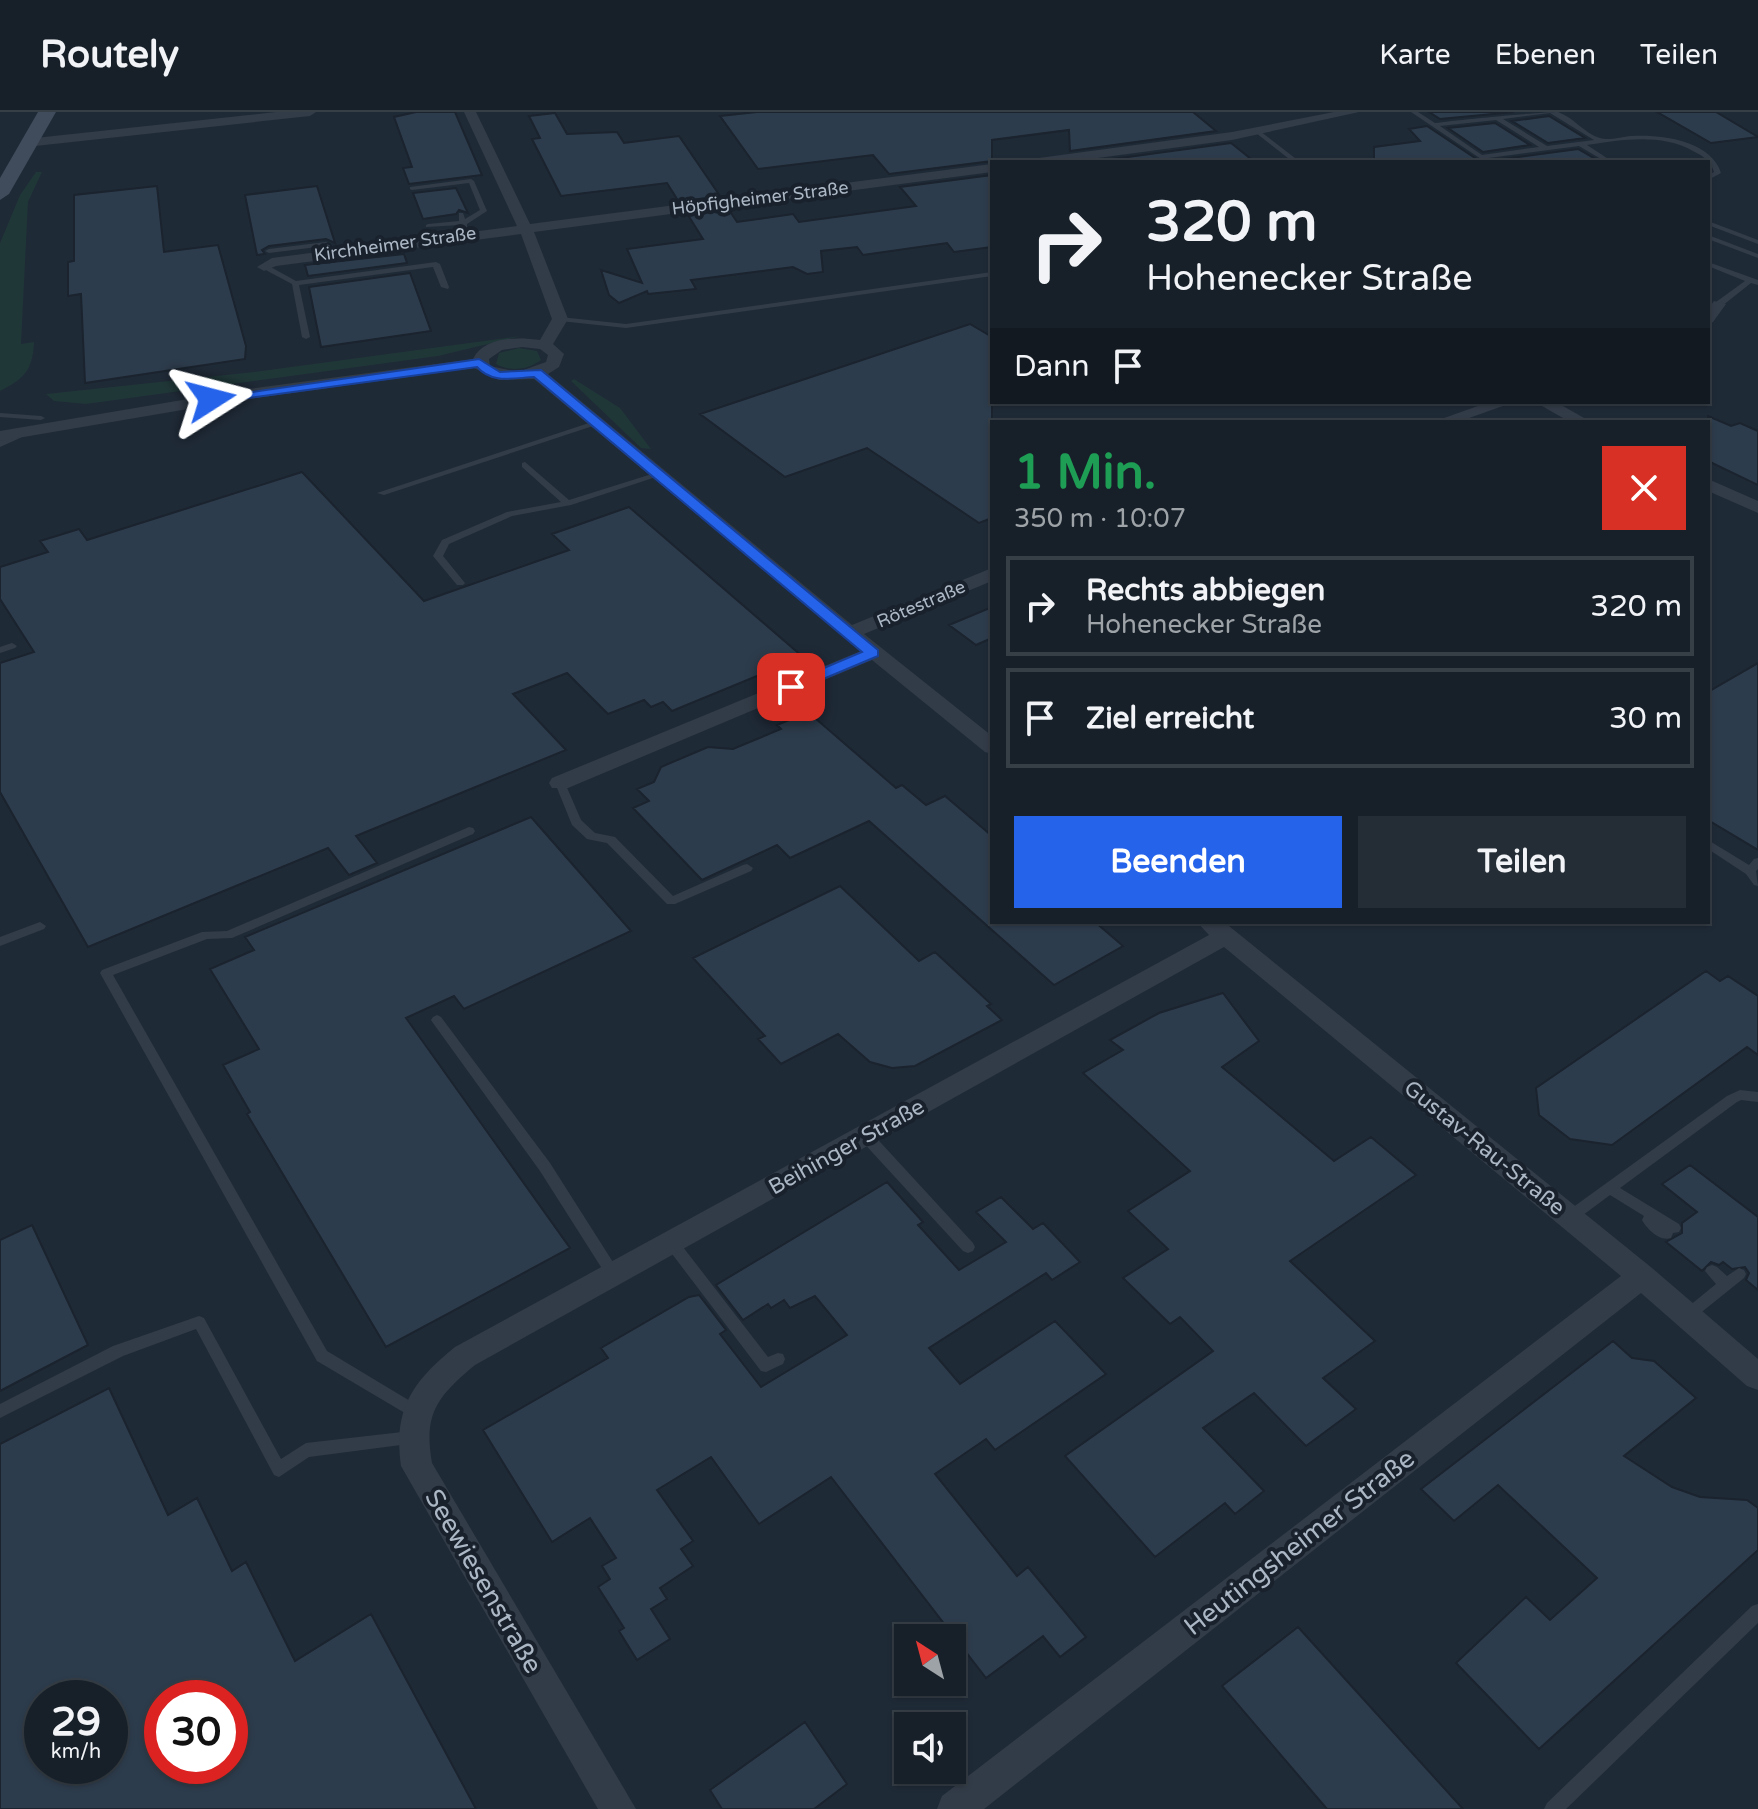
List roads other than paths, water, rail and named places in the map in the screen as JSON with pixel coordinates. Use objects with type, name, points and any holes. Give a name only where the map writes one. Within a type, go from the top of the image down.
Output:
[{"type":"main road","points":[[0,192],[46,112]]},
{"type":"street","points":[[46,112],[53,124],[66,131],[116,133]]},
{"type":"street","points":[[26,143],[310,112]]},
{"type":"street","points":[[470,112],[528,227],[560,319],[545,345]]},
{"type":"street","points":[[1054,160],[1258,132],[1353,112]]},
{"type":"street","name":"Höpfigheimer Straße","points":[[528,227],[990,168]]},
{"type":"street","name":"Kirchheimer Straße","points":[[264,267],[272,262],[338,252],[463,224],[528,227]]},
{"type":"street","points":[[1710,316],[1719,304]]},
{"type":"street","points":[[0,424],[38,424],[107,416],[479,363],[487,351],[497,346],[522,342],[545,345],[552,349],[556,359],[537,373],[499,376],[489,373],[479,363]]},
{"type":"street","points":[[537,373],[873,653],[990,745]]},
{"type":"street","points":[[1448,420],[1500,404]]},
{"type":"street","points":[[1547,404],[1579,420]]},
{"type":"street","points":[[0,436],[38,424]]},
{"type":"street","points":[[1710,485],[1758,508]]},
{"type":"street","name":"Rötestraße","points":[[849,633],[990,575]]},
{"type":"street","points":[[560,783],[873,653]]},
{"type":"street","name":"Beihinger Straße","points":[[413,1425],[436,1379],[465,1356],[865,1135],[1218,929]]},
{"type":"street","name":"Gustav-Rau-Straße","points":[[1218,929],[1642,1276],[1758,1377]]},
{"type":"street","name":"Heutingsheimer Straße","points":[[955,1809],[1642,1276]]},
{"type":"street","name":"Seewiesenstraße","points":[[413,1425],[417,1466],[618,1809]]},
{"type":"lane","points":[[1414,112],[1481,157],[1648,135],[1673,139],[1710,160]]},
{"type":"lane","points":[[1436,125],[1551,112],[1600,141]]},
{"type":"lane","points":[[1497,118],[1545,148]]},
{"type":"lane","points":[[1258,132],[1294,160]]},
{"type":"lane","points":[[1581,144],[1607,160]]},
{"type":"lane","points":[[1710,160],[1715,163],[1718,173],[1710,177]]},
{"type":"lane","points":[[412,188],[471,181],[484,211],[463,224],[428,226]]},
{"type":"lane","points":[[1710,224],[1758,242]]},
{"type":"lane","points":[[1710,238],[1758,256]]},
{"type":"lane","points":[[269,251],[326,244],[338,252]]},
{"type":"lane","points":[[264,267],[295,283],[436,264],[445,287]]},
{"type":"lane","points":[[1710,265],[1754,282]]},
{"type":"lane","points":[[560,319],[626,326],[990,274]]},
{"type":"lane","points":[[1719,304],[1730,292],[1754,282]]},
{"type":"lane","points":[[295,283],[306,337]]},
{"type":"lane","points":[[0,415],[38,424]]},
{"type":"lane","points":[[381,493],[598,423]]},
{"type":"lane","points":[[0,444],[38,424]]},
{"type":"lane","points":[[525,465],[568,503]]},
{"type":"lane","points":[[460,583],[438,556],[445,542],[510,514],[568,503],[658,475]]},
{"type":"lane","points":[[0,650],[12,646]]},
{"type":"lane","points":[[560,783],[576,822],[591,836],[611,840],[671,901],[747,868]]},
{"type":"lane","points":[[413,1425],[322,1356],[106,973],[206,935],[228,935],[469,831]]},
{"type":"lane","points":[[1710,845],[1754,866],[1758,882]]},
{"type":"lane","points":[[0,942],[40,926]]},
{"type":"lane","points":[[437,1020],[545,1167],[613,1274]]},
{"type":"lane","points":[[1570,1217],[1732,1099],[1740,1095],[1758,1097]]},
{"type":"lane","points":[[865,1135],[968,1247]]},
{"type":"lane","points":[[1609,1188],[1670,1231]]},
{"type":"lane","points":[[671,1242],[766,1366],[778,1359]]},
{"type":"lane","points":[[1688,1315],[1733,1279],[1715,1268]]},
{"type":"lane","points":[[0,1411],[118,1351],[199,1322],[279,1470],[306,1450],[413,1425]]},
{"type":"lane","points":[[1553,1809],[1758,1612]]}]
